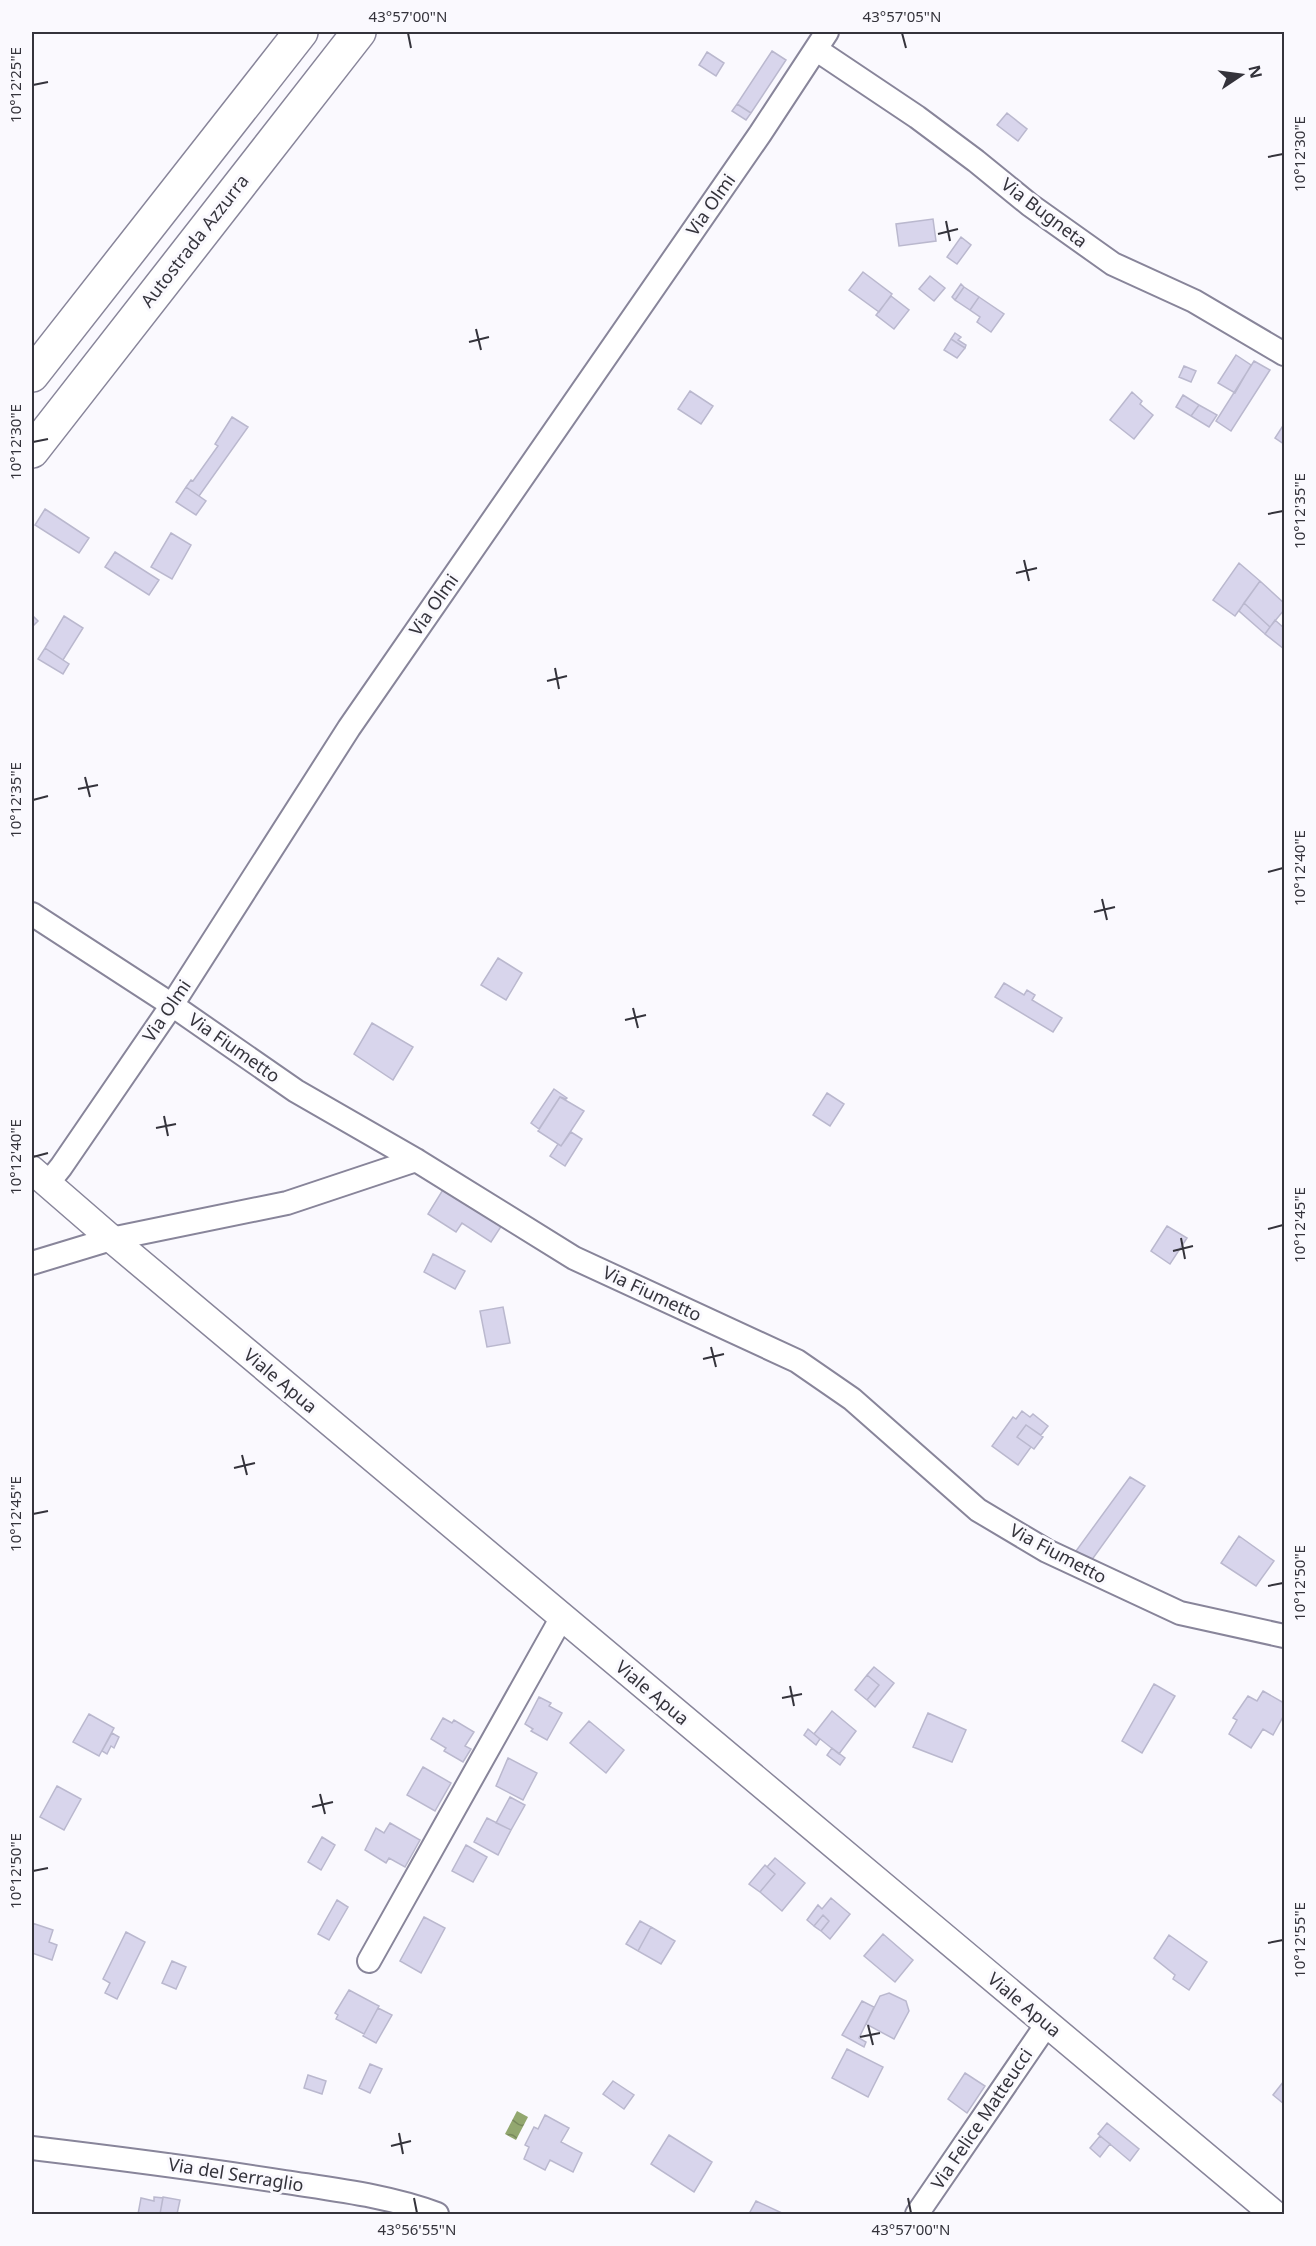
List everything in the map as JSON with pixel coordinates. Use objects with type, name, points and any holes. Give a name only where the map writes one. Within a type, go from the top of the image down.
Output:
[{"type":"highway","points":[[32,375],[301,32]]},
{"type":"highway","name":"Autostrada Azzurra","points":[[32,451],[359,32]]},
{"type":"street","name":"Via Bugneta","points":[[822,41],[917,117],[976,160],[1030,205],[1113,264],[1194,301],[1284,354]]},
{"type":"street","name":"Via Olmi","points":[[40,1177],[62,1167],[172,1005],[348,728],[822,41]]},
{"type":"street","name":"Via Fiumetto","points":[[32,914],[172,1005],[296,1091],[574,1258],[797,1361],[852,1399],[978,1510],[1047,1551],[1180,1613],[1284,1636]]},
{"type":"street","points":[[32,1263],[111,1239],[287,1203],[416,1161]]},
{"type":"street","name":"Viale Apua","points":[[40,1177],[1274,2214]]},
{"type":"street","points":[[369,1961],[562,1617]]},
{"type":"street","name":"Via Felice Matteucci","points":[[917,2214],[1047,2024]]},
{"type":"street","name":"Via del Serraglio","points":[[32,2148],[176,2165],[318,2187],[407,2203],[437,2214]]},
{"type":"water","points":[[517,2111],[528,2117],[516,2140],[505,2134]]},
{"type":"building","points":[[772,51],[786,60],[751,113],[737,104]]},
{"type":"building","points":[[707,52],[724,63],[716,76],[699,65]]},
{"type":"building","points":[[737,104],[751,113],[746,120],[732,111]]},
{"type":"building","points":[[1007,113],[1027,129],[1018,141],[997,125]]},
{"type":"building","points":[[933,219],[936,241],[899,246],[896,224]]},
{"type":"building","points":[[961,237],[971,245],[957,264],[947,257]]},
{"type":"building","points":[[863,272],[892,294],[879,312],[849,290]]},
{"type":"building","points":[[930,276],[945,288],[934,301],[919,289]]},
{"type":"building","points":[[961,284],[964,287],[955,300],[952,297]]},
{"type":"building","points":[[964,287],[979,297],[970,310],[955,300]]},
{"type":"building","points":[[891,296],[909,310],[894,329],[876,315]]},
{"type":"building","points":[[979,297],[1004,314],[991,332],[977,322],[980,317],[970,310]]},
{"type":"building","points":[[955,333],[961,337],[958,340],[966,345],[965,348],[951,339]]},
{"type":"building","points":[[951,339],[965,348],[957,358],[944,350]]},
{"type":"building","points":[[1236,355],[1251,365],[1235,393],[1218,383]]},
{"type":"building","points":[[1254,361],[1270,370],[1231,431],[1216,421]]},
{"type":"building","points":[[1184,366],[1196,371],[1191,382],[1179,377]]},
{"type":"building","points":[[690,391],[713,406],[701,424],[678,409]]},
{"type":"building","points":[[1132,392],[1142,401],[1140,404],[1153,415],[1134,439],[1110,420]]},
{"type":"building","points":[[1183,395],[1199,405],[1191,416],[1176,407]]},
{"type":"building","points":[[1199,405],[1217,415],[1209,427],[1191,416]]},
{"type":"building","points":[[232,417],[248,427],[199,496],[186,487],[191,480],[193,481],[218,446],[215,444]]},
{"type":"building","points":[[1284,424],[1284,444],[1275,438]]},
{"type":"building","points":[[186,487],[206,501],[196,515],[176,502]]},
{"type":"building","points":[[45,509],[89,538],[79,553],[35,525]]},
{"type":"building","points":[[171,533],[191,545],[172,579],[151,567]]},
{"type":"building","points":[[115,552],[159,580],[149,595],[105,567]]},
{"type":"building","points":[[1239,563],[1260,581],[1235,616],[1213,600]]},
{"type":"building","points":[[1260,581],[1284,603],[1284,610],[1270,627],[1244,603]]},
{"type":"building","points":[[1244,603],[1270,627],[1265,634],[1239,611]]},
{"type":"building","points":[[32,615],[38,621],[32,627]]},
{"type":"building","points":[[64,616],[83,628],[63,660],[45,648]]},
{"type":"building","points":[[1275,620],[1284,628],[1284,649],[1265,634]]},
{"type":"building","points":[[45,648],[69,664],[63,674],[38,659]]},
{"type":"building","points":[[498,958],[522,973],[506,1000],[481,985]]},
{"type":"building","points":[[1004,983],[1024,995],[1027,990],[1035,995],[1032,1000],[1062,1018],[1053,1032],[995,997]]},
{"type":"building","points":[[372,1023],[413,1047],[393,1080],[354,1054]]},
{"type":"building","points":[[554,1089],[567,1098],[560,1097],[539,1129],[531,1123]]},
{"type":"building","points":[[827,1093],[844,1104],[830,1126],[813,1115]]},
{"type":"building","points":[[560,1097],[584,1111],[561,1146],[538,1131]]},
{"type":"building","points":[[571,1132],[582,1139],[565,1166],[550,1156],[558,1144],[561,1146]]},
{"type":"building","points":[[444,1188],[502,1225],[491,1242],[462,1223],[456,1232],[428,1214]]},
{"type":"building","points":[[1167,1226],[1187,1238],[1170,1264],[1151,1251]]},
{"type":"building","points":[[433,1254],[465,1271],[455,1289],[424,1272]]},
{"type":"building","points":[[503,1307],[510,1343],[487,1347],[480,1311]]},
{"type":"building","points":[[1022,1411],[1030,1417],[1033,1414],[1048,1426],[1041,1435],[1026,1425],[1017,1437],[1031,1447],[1018,1465],[992,1446],[1013,1417],[1016,1419]]},
{"type":"building","points":[[1026,1425],[1043,1437],[1034,1449],[1017,1437]]},
{"type":"building","points":[[1130,1477],[1145,1486],[1091,1561],[1076,1551]]},
{"type":"building","points":[[1239,1536],[1274,1561],[1256,1586],[1221,1563]]},
{"type":"building","points":[[874,1667],[894,1683],[875,1707],[867,1700],[879,1685],[867,1675]]},
{"type":"building","points":[[867,1675],[879,1685],[867,1700],[855,1690]]},
{"type":"building","points":[[1154,1684],[1175,1696],[1142,1753],[1122,1741]]},
{"type":"building","points":[[1263,1691],[1284,1703],[1284,1715],[1273,1735],[1263,1729],[1251,1748],[1229,1734],[1237,1720],[1233,1718],[1248,1696],[1257,1701]]},
{"type":"building","points":[[539,1697],[551,1703],[549,1706],[562,1713],[547,1740],[531,1731],[533,1729],[525,1724]]},
{"type":"building","points":[[832,1711],[856,1731],[839,1754],[814,1734]]},
{"type":"building","points":[[928,1713],[966,1730],[952,1762],[913,1747]]},
{"type":"building","points":[[89,1714],[114,1728],[99,1756],[73,1742]]},
{"type":"building","points":[[443,1718],[452,1723],[454,1720],[474,1732],[465,1746],[471,1749],[463,1762],[444,1751],[446,1748],[431,1739]]},
{"type":"building","points":[[589,1721],[624,1750],[606,1773],[570,1743]]},
{"type":"building","points":[[808,1729],[820,1739],[816,1745],[804,1735]]},
{"type":"building","points":[[112,1733],[119,1737],[114,1748],[111,1746],[107,1754],[102,1751]]},
{"type":"building","points":[[832,1748],[845,1758],[840,1765],[827,1755]]},
{"type":"building","points":[[508,1758],[537,1773],[523,1800],[496,1786]]},
{"type":"building","points":[[423,1767],[451,1783],[435,1811],[407,1795]]},
{"type":"building","points":[[57,1786],[81,1799],[64,1830],[40,1817]]},
{"type":"building","points":[[510,1797],[525,1805],[511,1830],[496,1823]]},
{"type":"building","points":[[487,1818],[511,1830],[498,1855],[474,1842]]},
{"type":"building","points":[[390,1823],[420,1840],[405,1867],[389,1858],[386,1863],[365,1850],[376,1828],[384,1833]]},
{"type":"building","points":[[322,1837],[335,1845],[321,1870],[308,1862]]},
{"type":"building","points":[[466,1845],[487,1857],[473,1882],[452,1871]]},
{"type":"building","points":[[775,1858],[805,1883],[782,1911],[760,1892],[775,1874],[767,1867]]},
{"type":"building","points":[[765,1865],[775,1874],[760,1892],[749,1884]]},
{"type":"building","points":[[831,1898],[850,1914],[830,1939],[821,1931],[829,1921],[823,1915],[814,1926],[807,1920],[818,1905],[822,1909]]},
{"type":"building","points":[[337,1900],[348,1907],[329,1940],[318,1934]]},
{"type":"building","points":[[823,1915],[829,1921],[821,1931],[814,1926]]},
{"type":"building","points":[[424,1917],[445,1928],[421,1973],[400,1961]]},
{"type":"building","points":[[640,1921],[651,1927],[638,1951],[626,1944]]},
{"type":"building","points":[[32,1923],[53,1930],[49,1942],[57,1945],[52,1960],[32,1953]]},
{"type":"building","points":[[651,1927],[675,1941],[661,1964],[638,1951]]},
{"type":"building","points":[[126,1932],[145,1942],[117,1999],[105,1993],[110,1983],[103,1979]]},
{"type":"building","points":[[883,1934],[913,1960],[895,1982],[864,1956]]},
{"type":"building","points":[[1169,1935],[1207,1962],[1189,1990],[1173,1979],[1175,1975],[1154,1958]]},
{"type":"building","points":[[172,1961],[186,1967],[176,1989],[162,1983]]},
{"type":"building","points":[[349,1990],[379,2006],[364,2034],[336,2019],[338,2015],[335,2013]]},
{"type":"building","points":[[889,1993],[906,2001],[909,2011],[894,2039],[866,2024],[880,1996]]},
{"type":"building","points":[[862,2001],[874,2007],[859,2038],[866,2042],[864,2047],[842,2035]]},
{"type":"building","points":[[378,2008],[392,2015],[376,2043],[363,2036]]},
{"type":"building","points":[[847,2049],[883,2067],[868,2097],[832,2078]]},
{"type":"building","points":[[370,2064],[382,2069],[370,2093],[359,2088]]},
{"type":"building","points":[[965,2073],[985,2086],[967,2113],[948,2099]]},
{"type":"building","points":[[308,2075],[326,2081],[322,2094],[304,2088]]},
{"type":"building","points":[[613,2081],[634,2095],[624,2109],[603,2094]]},
{"type":"building","points":[[1284,2081],[1284,2104],[1273,2095]]},
{"type":"building","points":[[545,2115],[569,2128],[561,2142],[582,2153],[573,2172],[550,2160],[545,2170],[524,2159],[529,2147],[525,2145],[534,2127],[538,2129]]},
{"type":"building","points":[[1107,2123],[1139,2149],[1130,2161],[1098,2134]]},
{"type":"building","points":[[669,2135],[712,2162],[694,2192],[651,2164]]},
{"type":"building","points":[[1100,2136],[1110,2144],[1100,2157],[1090,2148]]},
{"type":"building","points":[[154,2197],[163,2198],[160,2214],[138,2214],[141,2198],[154,2201]]},
{"type":"building","points":[[163,2197],[180,2200],[177,2214],[160,2214]]},
{"type":"building","points":[[756,2201],[784,2214],[749,2214]]}]
